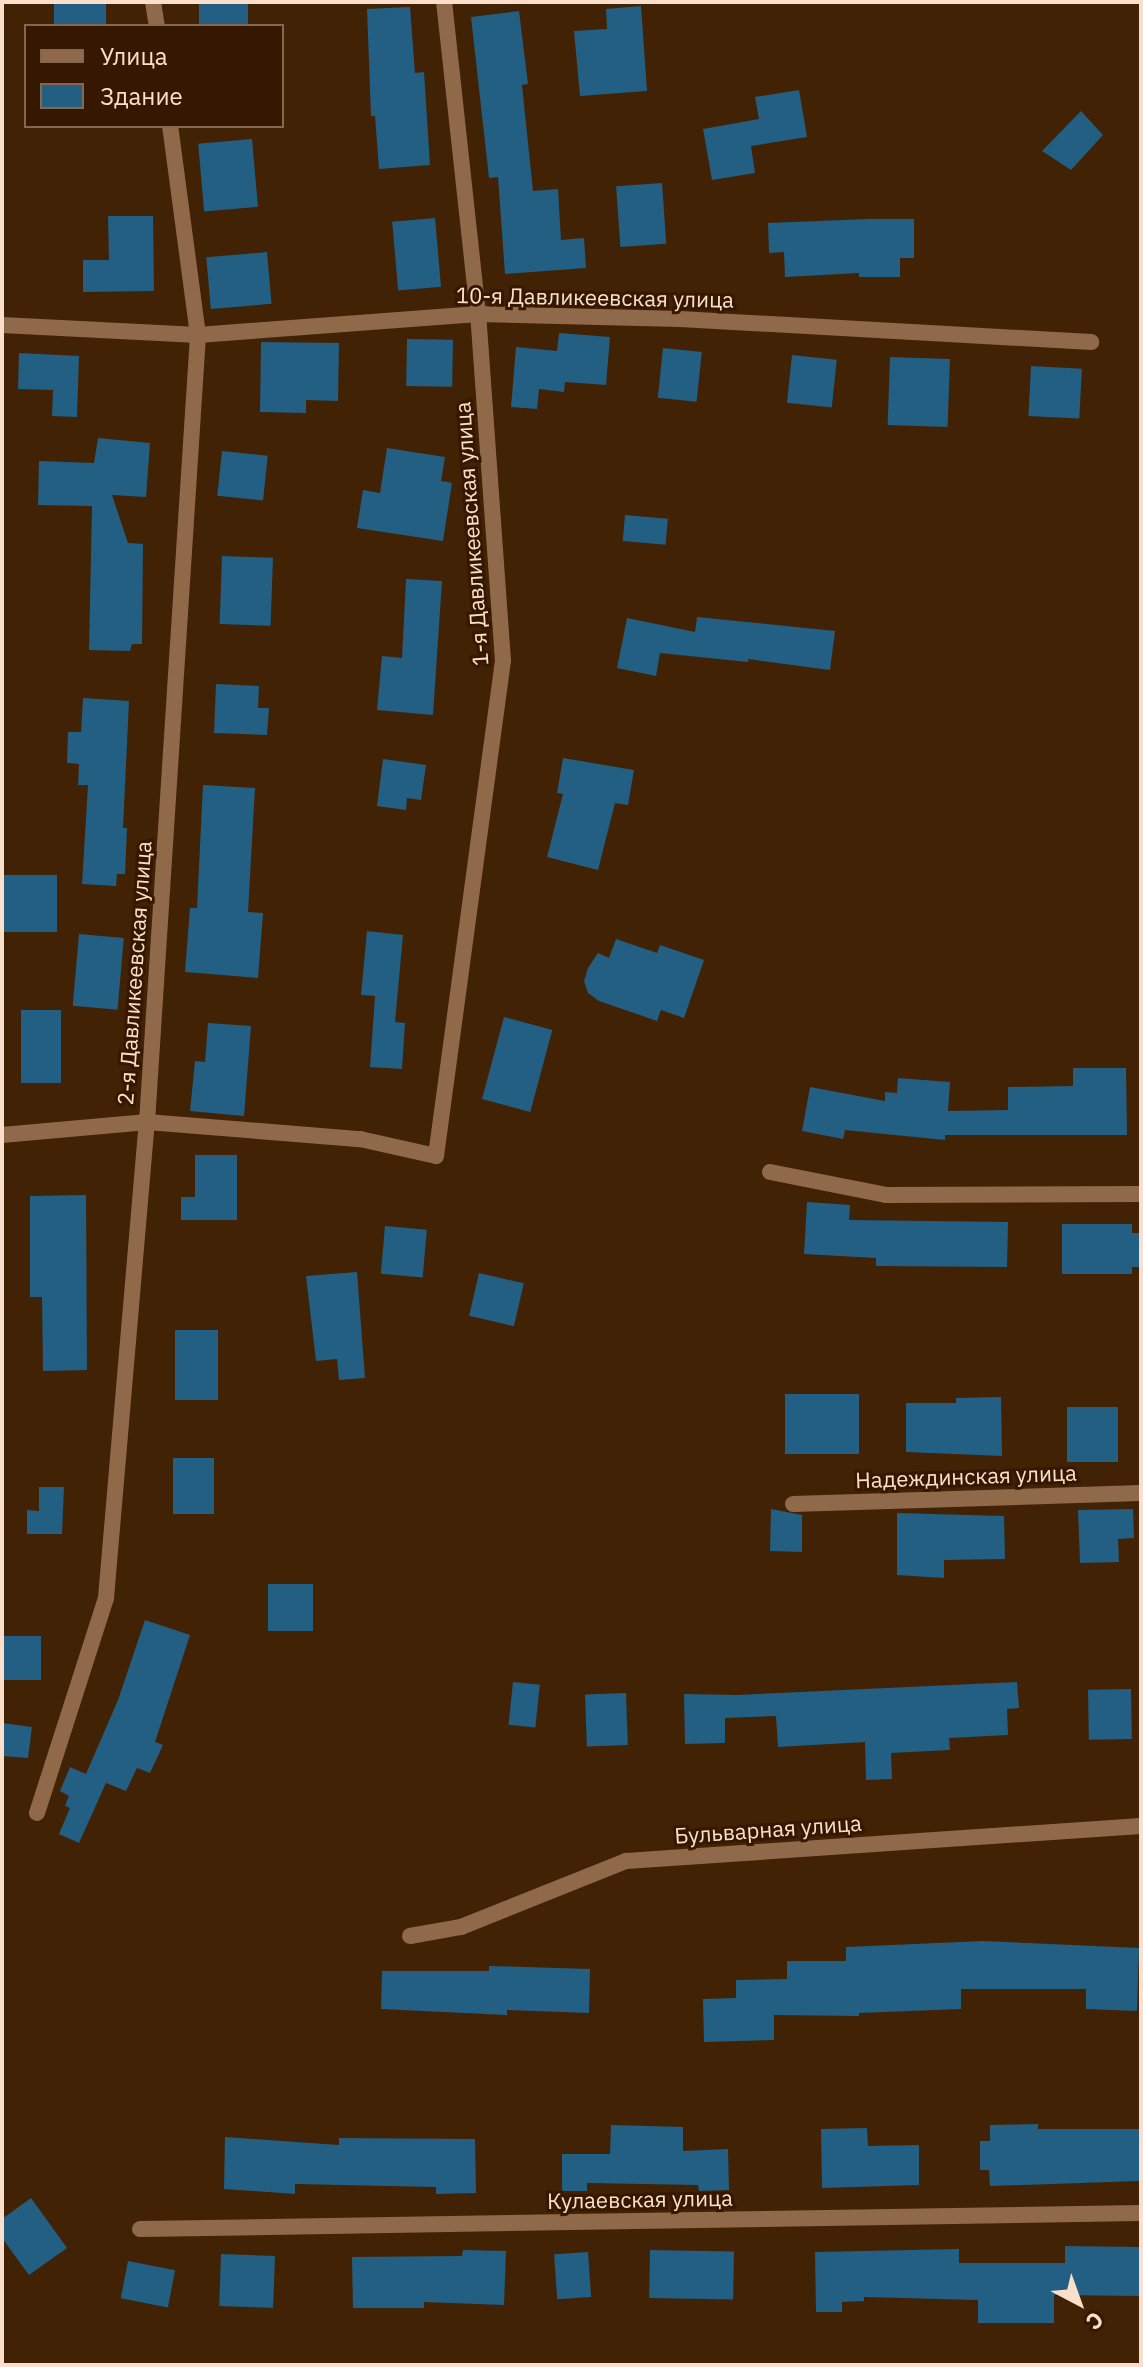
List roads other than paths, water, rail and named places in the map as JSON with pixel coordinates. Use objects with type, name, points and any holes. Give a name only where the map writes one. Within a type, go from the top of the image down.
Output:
[{"type":"street","points":[[153,2],[157,24]]},
{"type":"street","name":"1-я Давликеевская улица","points":[[147,1122],[360,1139],[436,1156],[503,661],[478,314],[444,2]]},
{"type":"street","name":"2-я Давликеевская улица","points":[[37,1813],[106,1598],[147,1122],[198,335],[170,128]]},
{"type":"street","name":"10-я Давликеевская улица","points":[[2,325],[198,335],[478,314],[680,319],[1091,342]]},
{"type":"street","points":[[2,1135],[147,1122]]},
{"type":"street","points":[[770,1172],[886,1195],[1141,1194]]},
{"type":"street","name":"Надеждинская улица","points":[[793,1504],[1141,1493]]},
{"type":"street","name":"Бульварная улица","points":[[410,1936],[461,1927],[626,1861],[1141,1826]]},
{"type":"street","name":"Кулаевская улица","points":[[140,2229],[1141,2213]]}]
